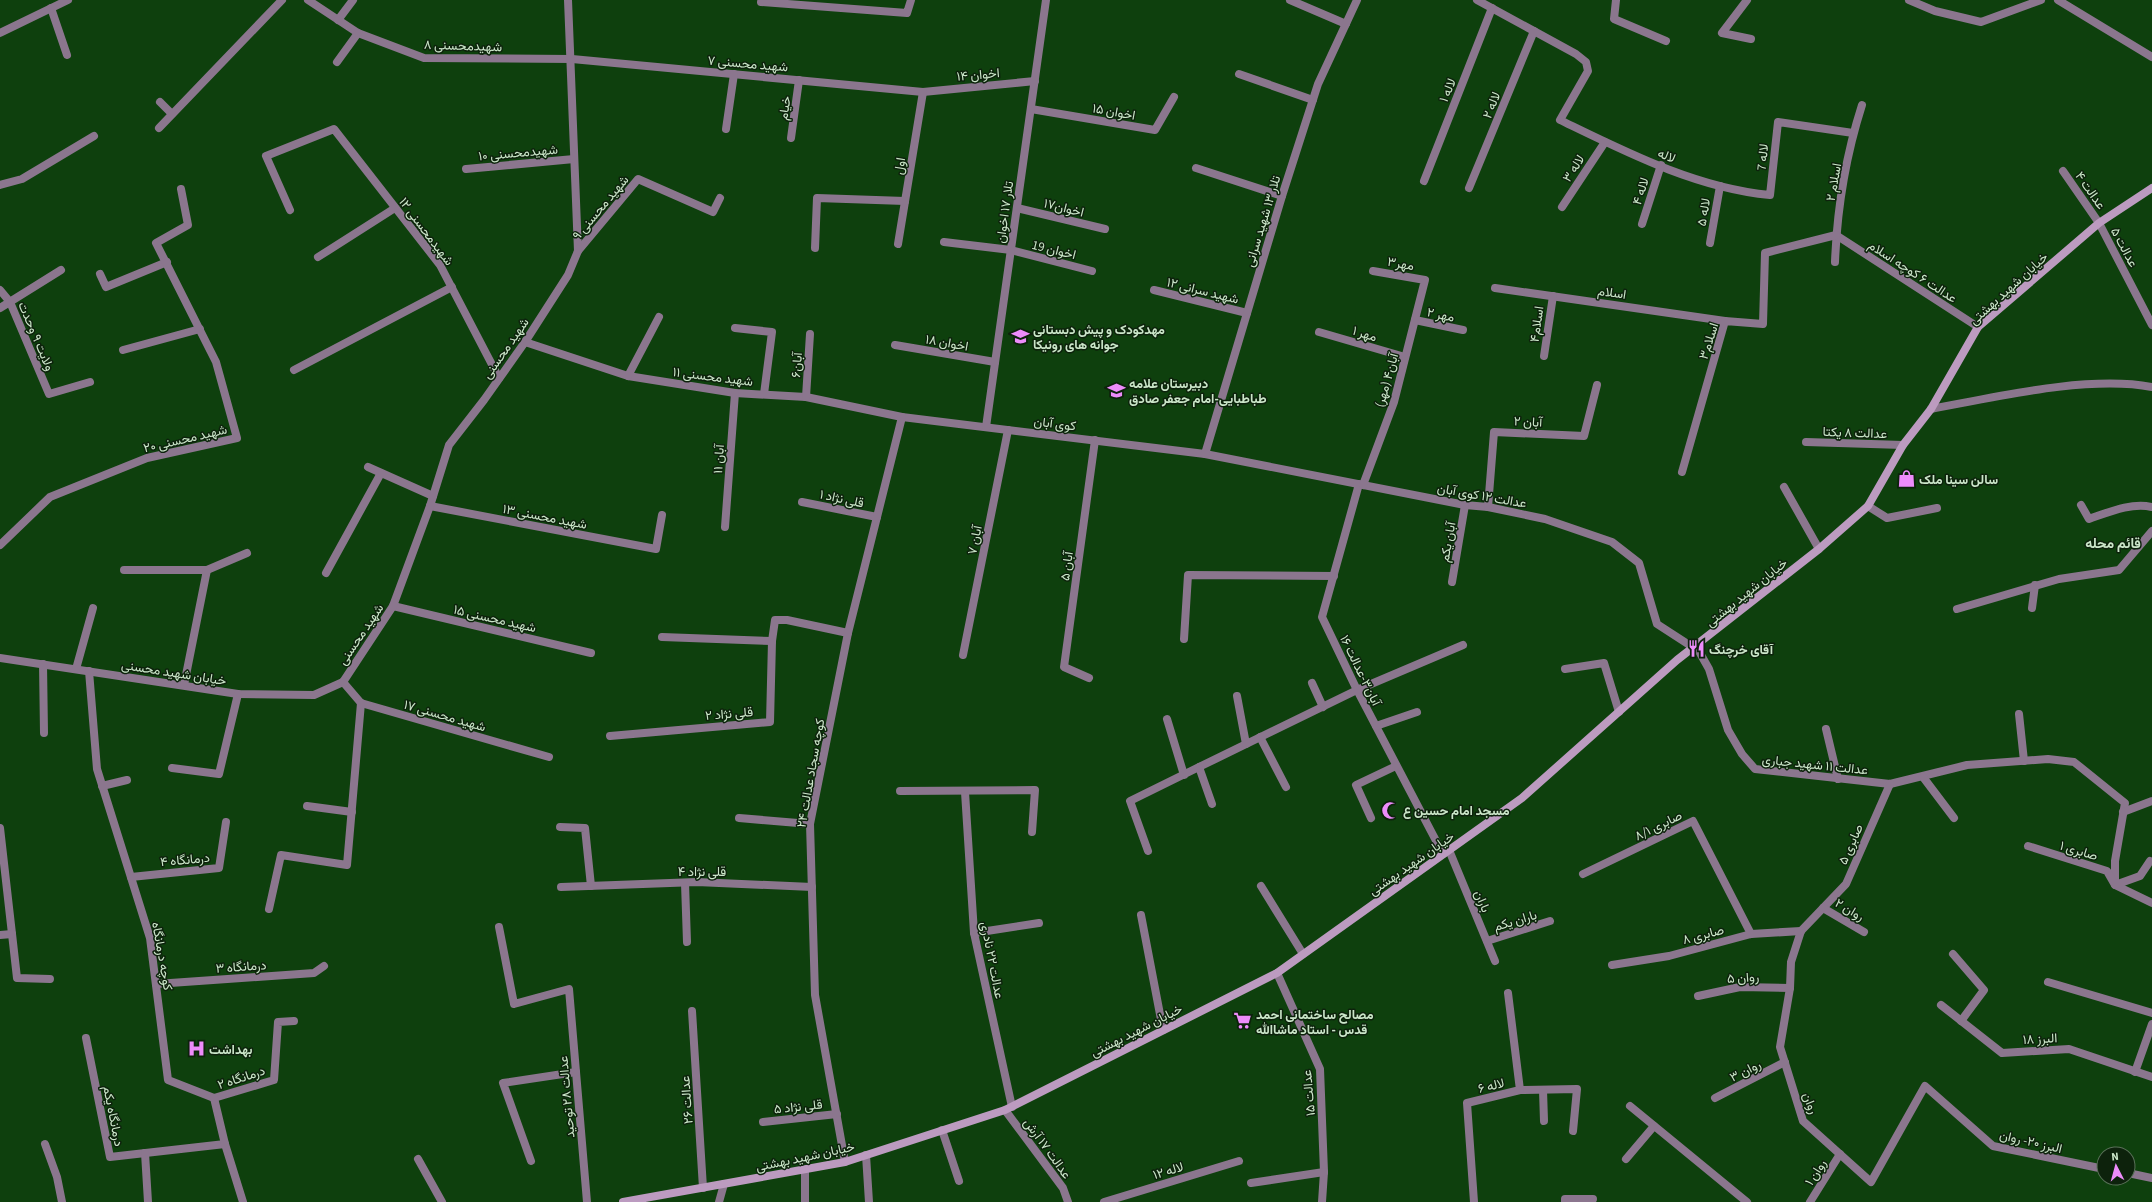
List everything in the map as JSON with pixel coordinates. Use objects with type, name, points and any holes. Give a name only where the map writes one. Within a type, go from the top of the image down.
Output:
[{"type":"main road","name":"خیابان شهید بهشتی","points":[[623,1202],[845,1162],[1009,1108],[1277,973],[1522,798],[1677,660],[1819,549],[1868,506],[1903,445],[1931,409],[1978,327],[2099,222],[2152,188]]},
{"type":"street","points":[[0,33],[68,0]]},
{"type":"street","points":[[158,128],[282,0]]},
{"type":"street","name":"شهیدمحسنی ۸","points":[[308,0],[358,33],[424,58],[572,59]]},
{"type":"street","points":[[338,20],[354,0]]},
{"type":"street","name":"شهید محسنی","points":[[343,682],[393,606],[430,506],[449,445],[525,342],[568,275],[578,251],[572,59],[568,0]]},
{"type":"street","points":[[761,2],[907,13],[911,0]]},
{"type":"street","name":"تلار ۱۷ اخوان","points":[[986,427],[1046,0]]},
{"type":"street","points":[[1290,0],[1346,24]]},
{"type":"street","name":"تلار ۱۳ شهید سرانی","points":[[1205,454],[1282,196],[1318,84],[1357,0]]},
{"type":"street","points":[[1477,0],[1534,31]]},
{"type":"street","points":[[1616,0],[1614,19],[1666,41]]},
{"type":"street","points":[[1747,0],[1722,33],[1751,39]]},
{"type":"street","points":[[1909,0],[1934,11],[1981,22],[2042,0]]},
{"type":"street","points":[[2058,0],[2152,57]]},
{"type":"street","points":[[51,8],[67,55]]},
{"type":"street","name":"لاله ۱","points":[[1424,181],[1492,8]]},
{"type":"street","name":"لاله","points":[[1534,31],[1576,54],[1586,62],[1588,71],[1560,120],[1605,142],[1695,178],[1746,192],[1770,195]]},
{"type":"street","name":"لاله ۲","points":[[1469,188],[1534,31]]},
{"type":"street","points":[[337,62],[358,33]]},
{"type":"street","name":"شهید محسنی ۷","points":[[572,59],[922,92]]},
{"type":"street","points":[[726,129],[734,74]]},
{"type":"street","points":[[1240,74],[1313,100]]},
{"type":"street","name":"خیام","points":[[791,138],[799,80]]},
{"type":"street","name":"اخوان ۱۴","points":[[922,92],[1035,81]]},
{"type":"street","name":"اول","points":[[898,244],[922,92]]},
{"type":"street","name":"اخوان ۱۵","points":[[1031,109],[1154,130],[1174,97]]},
{"type":"street","points":[[160,102],[172,114]]},
{"type":"street","name":"اسلام ۲","points":[[1834,262],[1836,235],[1853,133],[1862,105]]},
{"type":"street","name":"لاله 7","points":[[1770,195],[1778,122],[1853,133]]},
{"type":"street","name":"شهیدمحسنی ۱۲","points":[[290,210],[266,156],[334,128],[440,265],[499,378]]},
{"type":"street","points":[[0,185],[22,179],[94,136]]},
{"type":"street","name":"لاله ۳","points":[[1562,207],[1605,142]]},
{"type":"street","name":"شهیدمحسنی ۱۰","points":[[466,169],[574,159]]},
{"type":"street","name":"لاله ۴","points":[[1642,224],[1660,165]]},
{"type":"street","points":[[1196,168],[1282,196]]},
{"type":"street","name":"عدالت ۴","points":[[2063,171],[2099,222]]},
{"type":"street","name":"شهید محسنی ۹","points":[[578,251],[638,179],[713,212],[720,198]]},
{"type":"street","name":"لاله ۵","points":[[1710,243],[1720,186]]},
{"type":"street","name":"شهید محسنی ۲۰","points":[[0,545],[50,497],[147,458],[237,438],[216,362],[167,262],[156,243],[188,226],[181,189]]},
{"type":"street","points":[[815,248],[817,198],[905,201]]},
{"type":"street","points":[[318,257],[396,208]]},
{"type":"street","name":"اخوان۱۷","points":[[1017,208],[1105,229]]},
{"type":"street","name":"عدالت ۵","points":[[2099,222],[2152,325]]},
{"type":"street","name":"اسلام۳","points":[[1682,472],[1725,321],[1763,324],[1765,252],[1836,235]]},
{"type":"street","name":"عدالت ۶ کوچه اسلام","points":[[1836,235],[1978,327]]},
{"type":"street","name":"اخوان 19","points":[[944,242],[1011,250],[1092,271]]},
{"type":"street","points":[[100,274],[106,287],[167,262]]},
{"type":"street","points":[[0,308],[60,270]]},
{"type":"street","name":"مهر۳","points":[[1373,271],[1425,280]]},
{"type":"street","name":"آبان۴ (مهر)","points":[[1361,485],[1394,402],[1425,280]]},
{"type":"street","points":[[294,370],[452,287]]},
{"type":"street","name":"اسلام","points":[[1495,288],[1725,321]]},
{"type":"street","name":"ولایت ۹ وحدت","points":[[0,290],[10,302],[49,394],[90,382]]},
{"type":"street","name":"شهید سرانی ۱۲","points":[[1154,290],[1247,313]]},
{"type":"street","name":"اسلام۴","points":[[1544,356],[1553,296]]},
{"type":"street","points":[[628,376],[659,317]]},
{"type":"street","name":"مهر ۲","points":[[1415,320],[1463,330]]},
{"type":"street","points":[[735,328],[772,332],[764,394]]},
{"type":"street","points":[[123,350],[200,329]]},
{"type":"street","name":"مهر ۱","points":[[1319,332],[1405,358]]},
{"type":"street","name":"آبان۶","points":[[806,397],[810,334]]},
{"type":"street","name":"شهید محسنی ۱۱","points":[[525,342],[628,376],[735,393],[806,397],[902,417]]},
{"type":"street","name":"اخوان ۱۸","points":[[895,345],[995,362]]},
{"type":"street","points":[[1931,409],[2054,388],[2130,383],[2152,387]]},
{"type":"street","name":"آبان ۲","points":[[1488,507],[1494,432],[1584,436],[1597,385]]},
{"type":"street","name":"آبان ۱۱","points":[[725,527],[735,393]]},
{"type":"street","name":"کوی آبان","points":[[902,417],[1205,454]]},
{"type":"street","name":"کوچه سجاد عدالت ۲۴","points":[[845,1162],[815,995],[810,824],[848,632],[902,417]]},
{"type":"street","name":"آبان ۷","points":[[963,655],[1008,430]]},
{"type":"street","name":"آبان ۵","points":[[1089,678],[1064,667],[1095,440]]},
{"type":"street","name":"عدالت ۸ یکتا","points":[[1806,442],[1903,445]]},
{"type":"street","name":"عدالت ۱۲ کوی آبان","points":[[1205,454],[1465,505],[1488,507],[1545,519],[1612,542],[1638,563],[1657,624],[1695,647]]},
{"type":"street","points":[[368,468],[433,496]]},
{"type":"street","points":[[326,573],[381,473]]},
{"type":"street","name":"آبان۳-عدالت ۱۶","points":[[1361,485],[1322,617],[1396,766],[1446,852]]},
{"type":"street","points":[[1784,487],[1819,549]]},
{"type":"street","name":"قلی نژاد ۱","points":[[802,502],[877,517]]},
{"type":"street","name":"آبان یکم","points":[[1452,582],[1465,505]]},
{"type":"street","points":[[2081,505],[2090,519],[2111,511],[2142,505],[2152,507]]},
{"type":"street","name":"شهید محسنی ۱۳","points":[[430,506],[656,549],[662,515]]},
{"type":"street","points":[[1868,506],[1887,518],[1937,508]]},
{"type":"street","points":[[1957,608],[2059,579],[2119,570],[2152,531]]},
{"type":"street","points":[[124,570],[207,570],[247,553]]},
{"type":"street","points":[[184,685],[207,570]]},
{"type":"street","points":[[1184,639],[1188,575],[1334,576]]},
{"type":"street","points":[[2032,608],[2035,585]]},
{"type":"street","name":"شهید محسنی ۱۵","points":[[393,606],[591,653]]},
{"type":"street","points":[[76,669],[93,608]]},
{"type":"street","name":"قلی نژاد ۲","points":[[610,736],[770,722],[772,641],[775,620],[787,620],[848,632]]},
{"type":"street","points":[[662,637],[772,641]]},
{"type":"street","points":[[1148,851],[1130,801],[1357,690],[1463,645]]},
{"type":"street","name":"عدالت ۱۱ شهید جباری","points":[[1695,647],[1709,669],[1728,730],[1742,754],[1755,769],[1890,784],[1967,766],[2048,759],[2074,762],[2125,803],[2123,812]]},
{"type":"street","name":"خیابان شهید محسنی","points":[[0,658],[238,694],[314,695],[343,682]]},
{"type":"street","points":[[1565,669],[1604,663],[1619,712]]},
{"type":"street","points":[[43,664],[44,733]]},
{"type":"street","name":"کوچه درمانگاه","points":[[89,671],[97,769],[150,938],[168,1080],[214,1098]]},
{"type":"street","points":[[269,910],[281,855],[348,865],[361,703],[343,682]]},
{"type":"street","points":[[1312,683],[1323,707]]},
{"type":"street","points":[[172,768],[219,774],[238,694]]},
{"type":"street","points":[[1237,696],[1246,744]]},
{"type":"street","name":"شهید محسنی ۱۷","points":[[361,703],[549,757]]},
{"type":"street","points":[[1376,726],[1417,712]]},
{"type":"street","points":[[2019,714],[2024,761]]},
{"type":"street","points":[[1167,719],[1184,775]]},
{"type":"street","points":[[1826,729],[1838,779]]},
{"type":"street","points":[[1260,737],[1286,787]]},
{"type":"street","points":[[1372,818],[1356,785],[1396,766]]},
{"type":"street","points":[[1199,767],[1212,804]]},
{"type":"street","points":[[1923,777],[1954,818]]},
{"type":"street","points":[[102,786],[127,780]]},
{"type":"street","name":"صابری ۵","points":[[1823,908],[1846,884],[1890,784]]},
{"type":"street","points":[[900,791],[965,792],[1035,790],[1032,832]]},
{"type":"street","name":"عدالت ۲۲ نادری","points":[[965,792],[974,933],[1009,1108]]},
{"type":"street","points":[[2115,885],[2115,861],[2123,812],[2152,801]]},
{"type":"street","points":[[307,806],[352,812]]},
{"type":"street","points":[[739,818],[810,824]]},
{"type":"street","name":"صابری ۸/۱","points":[[1583,874],[1694,821],[1751,934]]},
{"type":"street","name":"درمانگاه ۴","points":[[131,877],[219,868],[226,822]]},
{"type":"street","points":[[560,827],[585,828],[591,886]]},
{"type":"street","points":[[0,828],[3,882],[12,934],[17,978],[50,979]]},
{"type":"street","name":"صابری ۱","points":[[2028,846],[2107,871],[2115,885]]},
{"type":"street","name":"باران","points":[[1446,852],[1496,961]]},
{"type":"street","points":[[2115,885],[2140,876],[2150,861]]},
{"type":"street","points":[[685,883],[688,942]]},
{"type":"street","name":"قلی نژاد ۴","points":[[561,887],[685,883],[812,887]]},
{"type":"street","points":[[2115,885],[2152,903]]},
{"type":"street","points":[[1261,886],[1303,954]]},
{"type":"street","name":"روان","points":[[1823,908],[1801,931],[1791,962],[1790,988],[1780,1048],[1803,1121],[1871,1182],[1925,1086]]},
{"type":"street","name":"روان ۲","points":[[1823,908],[1864,932]]},
{"type":"street","points":[[1141,915],[1163,1030]]},
{"type":"street","name":"باران یکم","points":[[1487,941],[1550,922]]},
{"type":"street","points":[[974,933],[1039,923]]},
{"type":"street","name":"عدالت ۲۸ توحید","points":[[499,927],[514,1004],[569,989],[587,1202]]},
{"type":"street","name":"صابری ۸","points":[[1612,965],[1669,956],[1751,934],[1801,931]]},
{"type":"street","points":[[0,935],[12,934]]},
{"type":"street","points":[[1953,954],[1984,990],[1961,1021]]},
{"type":"street","name":"درمانگاه ۳","points":[[156,984],[314,973],[324,966]]},
{"type":"street","name":"عدالت ۱۵","points":[[1277,973],[1320,1069],[1324,1172],[1322,1202]]},
{"type":"street","points":[[2048,982],[2152,1013]]},
{"type":"street","name":"روان ۵","points":[[1698,996],[1740,987],[1790,988]]},
{"type":"street","name":"لاله ۶","points":[[1474,1202],[1467,1103],[1520,1090],[1508,992]]},
{"type":"street","name":"البرز ۱۸","points":[[1941,1005],[2002,1052],[2069,1049],[2152,1077]]},
{"type":"street","name":"عدالت ۲۶","points":[[692,1011],[703,1188]]},
{"type":"street","name":"درمانگاه ۲","points":[[214,1098],[274,1080],[278,1022],[294,1020]]},
{"type":"street","points":[[2135,1072],[2152,1024]]},
{"type":"street","name":"درمانگاه یکم","points":[[86,1038],[110,1157],[225,1144]]},
{"type":"street","name":"روان ۳","points":[[1715,1098],[1785,1062]]},
{"type":"street","points":[[531,1161],[503,1083],[576,1072]]},
{"type":"street","name":"البرز ۲۰- روان","points":[[1925,1086],[1993,1146],[2096,1166]]},
{"type":"street","points":[[1520,1090],[1577,1089],[1573,1131]]},
{"type":"street","points":[[1543,1090],[1544,1121]]},
{"type":"street","points":[[214,1098],[225,1144],[243,1202]]},
{"type":"street","points":[[1630,1106],[1747,1202]]},
{"type":"street","name":"عدالت ۱۷ آرش","points":[[1009,1108],[1063,1188],[1068,1202]]},
{"type":"street","name":"قلی نژاد ۵","points":[[762,1122],[837,1114]]},
{"type":"street","points":[[1626,1159],[1654,1126]]},
{"type":"street","points":[[942,1130],[959,1181]]},
{"type":"street","points":[[45,1144],[57,1177],[62,1202]]},
{"type":"street","points":[[145,1153],[148,1202]]},
{"type":"street","name":"روان ۱","points":[[1810,1202],[1840,1154]]},
{"type":"street","points":[[866,1155],[868,1202]]},
{"type":"street","points":[[418,1159],[442,1202]]},
{"type":"street","name":"لاله ۱۲","points":[[1104,1202],[1239,1161]]},
{"type":"street","points":[[805,1170],[805,1202]]},
{"type":"street","points":[[1251,1182],[1324,1172]]},
{"type":"street","points":[[2136,1175],[2152,1178]]},
{"type":"street","points":[[719,1202],[724,1184]]},
{"type":"street","points":[[1565,1202],[1565,1199],[1593,1199]]},
{"type":"place","name":"مهدکودک و پیش دبستانی جوانه های رونیکا","points":[[1020,336]]},
{"type":"place","name":"دبیرستان علامه طباطبایی-امام جعفر صادق","points":[[1116,390]]},
{"type":"place","name":"سالن سینا ملک","points":[[1906,479]]},
{"type":"place","name":"آقای خرچنگ","points":[[1696,649]]},
{"type":"place","name":"مسجد امام حسین ع","points":[[1390,810]]},
{"type":"place","name":"مصالح ساختمانی احمد قدس - استاد ماشاالله","points":[[1243,1021]]},
{"type":"place","name":"بهداشت","points":[[196,1049]]},
{"type":"district","name":"قائم محله","points":[[2113,543]]}]
